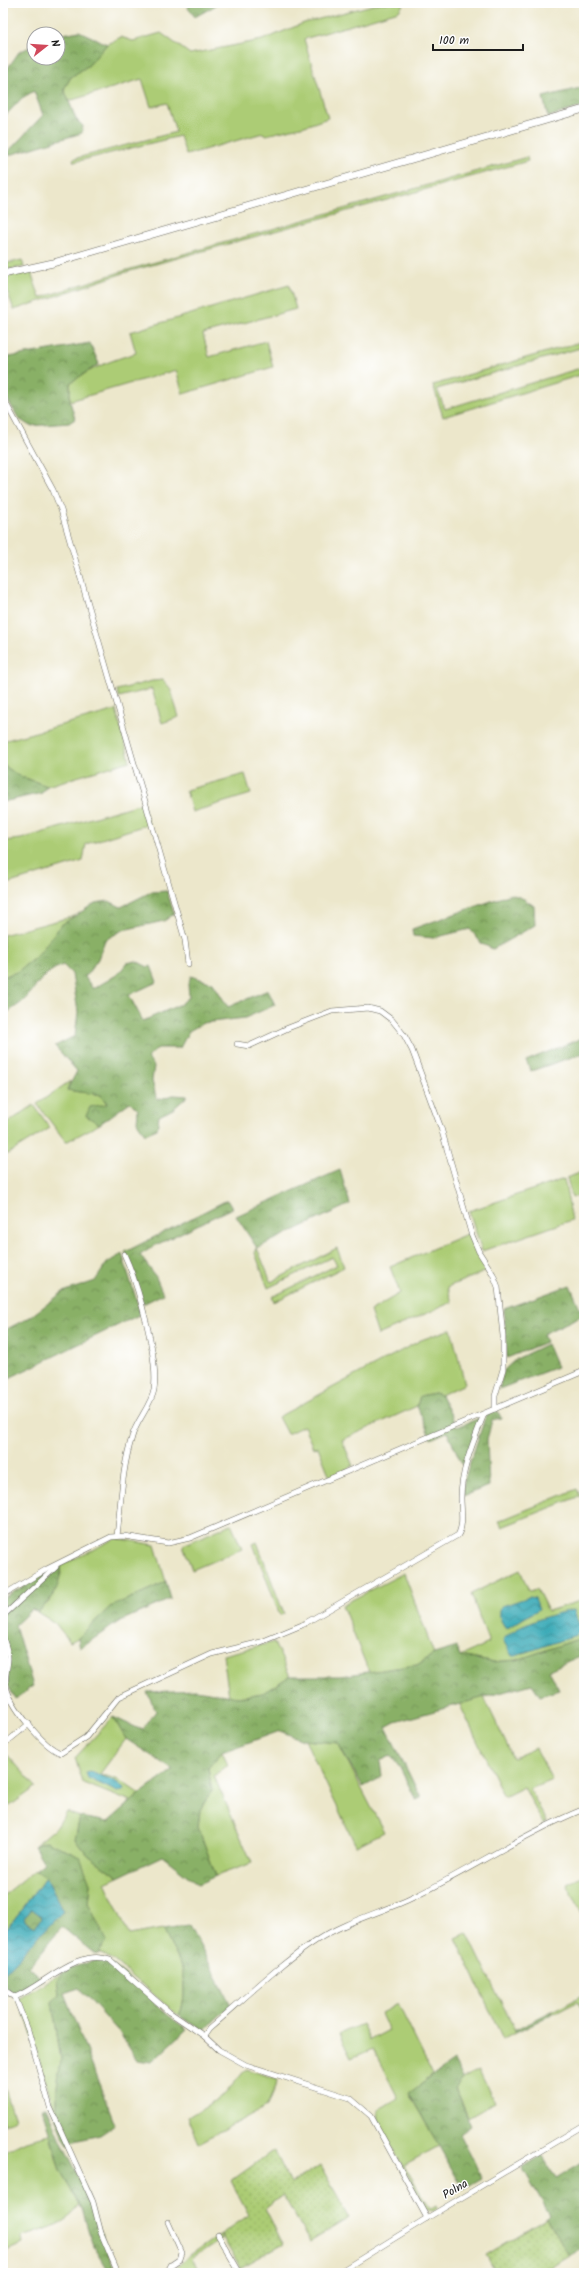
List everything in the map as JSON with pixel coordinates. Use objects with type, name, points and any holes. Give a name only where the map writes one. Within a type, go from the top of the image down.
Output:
[{"type":"street","points":[[3,274],[53,263],[165,229],[584,109]]},
{"type":"street","points":[[3,398],[50,483],[61,510],[185,940],[188,964]]},
{"type":"street","points":[[237,1044],[249,1046],[288,1028],[332,1011],[368,1008],[380,1011],[392,1020],[404,1035],[412,1050],[438,1122],[471,1233],[479,1252],[493,1274],[498,1287],[503,1336],[503,1369],[495,1396],[495,1409]]},
{"type":"street","points":[[117,1536],[126,1461],[132,1435],[154,1391],[153,1362],[146,1327],[124,1254]]},
{"type":"street","points":[[3,1595],[59,1563],[104,1540],[117,1536],[168,1544],[181,1541],[584,1371]]},
{"type":"street","points":[[3,1637],[8,1658],[6,1685],[28,1724],[55,1751],[61,1753],[68,1750],[86,1737],[119,1696],[212,1654],[261,1642],[302,1625],[458,1535],[461,1530],[462,1520],[462,1480],[484,1414]]},
{"type":"street","points":[[3,1616],[59,1563]]},
{"type":"street","points":[[3,1745],[28,1724]]},
{"type":"street","points":[[204,2036],[209,2029],[319,1938],[414,1897],[538,1830],[584,1809]]},
{"type":"street","points":[[15,1997],[64,1967],[101,1956],[110,1960],[129,1975],[169,2012],[204,2036],[219,2050],[246,2065],[350,2098],[365,2108],[372,2116],[427,2218]]},
{"type":"street","points":[[3,1990],[15,1997],[28,2030],[50,2107],[90,2196],[101,2233],[118,2273]]},
{"type":"street","name":"Polna","points":[[338,2273],[427,2218],[584,2125]]},
{"type":"street","points":[[167,2273],[171,2265],[180,2259],[182,2253],[168,2222]]},
{"type":"street","points":[[218,2235],[240,2273]]},
{"type":"green space","points":[[190,3],[220,3],[195,17],[188,8]]},
{"type":"green space","points":[[380,3],[404,3],[399,11],[304,39],[328,118],[305,126],[266,135],[263,133],[186,155],[180,136],[74,162],[73,159],[176,132],[167,103],[151,107],[142,79],[69,101],[64,89],[71,77],[89,65],[107,44],[121,37],[133,41],[161,33],[190,54],[262,40],[304,23]]},
{"type":"green space","points":[[79,31],[107,44],[89,65],[71,77],[64,89],[76,119],[83,126],[82,133],[3,157],[43,115],[34,91],[22,98],[3,118],[3,75],[19,52],[26,49],[26,66],[66,66],[66,33]]},
{"type":"green space","points":[[584,87],[584,106],[548,117],[543,97]]},
{"type":"green space","points":[[527,157],[528,161],[127,272],[14,310],[3,279],[3,277],[31,272],[40,298],[120,272]]},
{"type":"green space","points":[[22,260],[24,267],[3,270],[3,264]]},
{"type":"green space","points":[[289,285],[296,309],[203,334],[209,357],[266,341],[273,367],[183,394],[176,370],[70,401],[70,383],[102,365],[136,353],[130,332]]},
{"type":"green space","points":[[584,341],[584,347],[437,389],[445,409],[584,367],[584,374],[443,417],[433,385]]},
{"type":"green space","points":[[90,343],[99,364],[70,383],[70,401],[75,419],[69,423],[30,426],[19,419],[3,392],[3,358]]},
{"type":"green space","points":[[163,680],[170,688],[179,717],[162,723],[152,689],[119,697],[117,690],[152,681]]},
{"type":"green space","points":[[116,710],[130,761],[47,786],[17,775],[5,766],[3,767],[3,741]]},
{"type":"green space","points":[[5,766],[17,775],[47,786],[42,793],[3,802],[3,767]]},
{"type":"green space","points":[[245,774],[251,794],[192,812],[186,790]]},
{"type":"green space","points":[[142,803],[149,824],[86,844],[83,861],[3,885],[3,841],[21,839]]},
{"type":"green space","points":[[167,891],[174,914],[164,921],[123,930],[105,940],[98,959],[85,977],[93,989],[118,974],[127,963],[136,961],[148,967],[151,966],[157,982],[129,995],[143,1021],[181,1004],[189,997],[188,984],[191,976],[213,983],[228,1007],[268,990],[275,1005],[245,1018],[203,1023],[189,1031],[180,1048],[158,1048],[147,1058],[154,1066],[152,1081],[157,1100],[173,1095],[188,1096],[173,1109],[159,1116],[157,1129],[145,1134],[137,1122],[138,1110],[130,1102],[100,1124],[86,1116],[90,1107],[107,1104],[101,1095],[67,1090],[77,1071],[55,1046],[75,1036],[78,1012],[72,974],[63,965],[48,973],[21,1003],[5,1014],[3,1012],[3,977],[17,972],[37,956],[61,925],[95,903],[109,901],[121,907],[151,892]]},
{"type":"green space","points":[[511,894],[524,899],[534,906],[535,925],[493,949],[482,944],[470,929],[433,938],[413,936],[412,929]]},
{"type":"green space","points":[[82,914],[61,925],[37,956],[17,972],[3,977],[3,935]]},
{"type":"green space","points":[[584,1037],[584,1053],[531,1071],[526,1061]]},
{"type":"green space","points":[[70,1081],[67,1090],[101,1095],[107,1104],[86,1116],[100,1124],[66,1142],[37,1104]]},
{"type":"green space","points":[[34,1105],[50,1128],[3,1157],[3,1126]]},
{"type":"green space","points":[[340,1170],[350,1204],[257,1248],[236,1216]]},
{"type":"green space","points":[[584,1171],[584,1193],[572,1198],[567,1178]]},
{"type":"green space","points":[[564,1179],[572,1220],[482,1251],[469,1211]]},
{"type":"green space","points":[[227,1200],[232,1208],[156,1245],[140,1255],[156,1277],[163,1294],[143,1304],[131,1262],[125,1252]]},
{"type":"green space","points":[[469,1233],[487,1271],[447,1287],[452,1302],[378,1335],[370,1311],[400,1293],[390,1267]]},
{"type":"green space","points":[[257,1248],[271,1282],[337,1248],[344,1267],[274,1302],[272,1297],[337,1265],[332,1257],[268,1288],[255,1253]]},
{"type":"green space","points":[[122,1254],[141,1314],[3,1381],[3,1331],[30,1317],[63,1292],[95,1281],[107,1263]]},
{"type":"green space","points":[[570,1285],[583,1315],[543,1334],[546,1342],[507,1358],[504,1309]]},
{"type":"green space","points":[[451,1329],[465,1384],[441,1395],[435,1393],[420,1396],[417,1406],[342,1440],[353,1466],[330,1477],[318,1447],[313,1448],[304,1426],[287,1434],[278,1417],[421,1340]]},
{"type":"green space","points":[[547,1344],[557,1367],[499,1389],[504,1370],[516,1359]]},
{"type":"green space","points":[[435,1393],[441,1395],[457,1427],[480,1418],[464,1468],[447,1432],[431,1439],[417,1406],[420,1396]]},
{"type":"green space","points":[[498,1411],[501,1418],[492,1420],[487,1440],[489,1486],[463,1496],[464,1481],[486,1415]]},
{"type":"green space","points":[[577,1489],[580,1496],[502,1527],[499,1521]]},
{"type":"green space","points":[[231,1524],[242,1549],[192,1570],[183,1545]]},
{"type":"green space","points":[[116,1538],[155,1545],[166,1582],[110,1607],[78,1638],[70,1642],[55,1623],[37,1612],[49,1602],[61,1574],[60,1566]]},
{"type":"green space","points":[[257,1542],[284,1614],[280,1615],[253,1544]]},
{"type":"green space","points":[[60,1566],[58,1586],[55,1592],[37,1612],[32,1609],[15,1625],[33,1686],[15,1699],[8,1685],[8,1667],[3,1640],[3,1598]]},
{"type":"green space","points":[[520,1570],[529,1591],[537,1589],[548,1611],[580,1601],[584,1596],[584,1635],[578,1639],[517,1660],[491,1662],[460,1656],[489,1643],[471,1594]]},
{"type":"green space","points":[[404,1573],[434,1654],[417,1665],[369,1672],[342,1605]]},
{"type":"green space","points":[[166,1582],[171,1599],[120,1621],[80,1648],[78,1638],[110,1607]]},
{"type":"green space","points":[[584,1635],[584,1664],[580,1656],[549,1670],[559,1690],[540,1696],[532,1684],[395,1722],[386,1727],[421,1798],[416,1800],[400,1768],[391,1756],[380,1761],[382,1777],[363,1787],[338,1743],[303,1740],[280,1731],[222,1752],[208,1768],[212,1790],[200,1810],[198,1827],[216,1876],[198,1884],[162,1856],[118,1877],[88,1855],[75,1839],[80,1817],[108,1822],[140,1794],[173,1770],[126,1739],[113,1717],[142,1730],[156,1711],[147,1692],[196,1690],[238,1697],[263,1693],[290,1676],[340,1676],[417,1665],[434,1654],[457,1647],[460,1656],[491,1662],[517,1660],[578,1639]]},
{"type":"green space","points":[[274,1642],[290,1676],[263,1693],[238,1697],[229,1696],[223,1655]]},
{"type":"green space","points":[[484,1697],[513,1758],[536,1748],[552,1780],[530,1789],[547,1822],[543,1824],[524,1787],[504,1797],[459,1703]]},
{"type":"green space","points":[[113,1717],[126,1739],[100,1774],[119,1780],[140,1794],[131,1802],[83,1783],[75,1758]]},
{"type":"green space","points":[[305,1740],[338,1743],[384,1832],[356,1846]]},
{"type":"green space","points":[[3,1750],[36,1787],[3,1811]]},
{"type":"green space","points":[[222,1752],[228,1765],[214,1776],[252,1863],[216,1876],[198,1827],[200,1810],[212,1790],[208,1768]]},
{"type":"green space","points":[[66,1812],[80,1817],[75,1839],[88,1855],[118,1877],[105,1883],[129,1935],[164,1929],[180,1964],[183,1977],[184,1997],[179,2016],[113,1960],[100,1953],[101,1948],[94,1917],[88,1903],[90,1883],[61,1849],[46,1841],[34,1846],[57,1827]]},
{"type":"green space","points":[[46,1841],[80,1857],[90,1883],[88,1903],[107,1941],[101,1948],[100,1953],[96,1955],[62,1927],[29,1967],[43,1979],[15,1995],[3,1985],[3,1974],[62,1911],[46,1877],[35,1870],[44,1863],[34,1846]]},
{"type":"green space","points":[[35,1870],[46,1877],[3,1934],[3,1896]]},
{"type":"green space","points":[[584,1876],[584,1918],[567,1884]]},
{"type":"green space","points":[[32,1909],[40,1915],[41,1919],[34,1927],[26,1922],[24,1918]]},
{"type":"green space","points":[[189,1925],[231,2005],[203,2031],[179,2016],[184,1997],[183,1977],[180,1964],[164,1929]]},
{"type":"green space","points":[[467,1933],[516,2032],[503,2039],[456,1938]]},
{"type":"green space","points":[[100,1959],[109,1963],[126,1975],[162,2010],[187,2029],[152,2062],[137,2060],[119,2032],[79,1988],[64,1993],[115,2125],[100,2135],[71,2142],[68,2146],[57,2119],[57,2087],[61,2060],[52,2002],[59,1994],[57,1979],[65,1970]]},
{"type":"green space","points":[[65,1970],[57,1979],[59,1994],[52,2002],[61,2060],[57,2087],[57,2119],[28,2023],[18,1999]]},
{"type":"green space","points":[[584,1994],[584,2012],[577,2001],[552,2014],[552,2011]]},
{"type":"green space","points":[[398,2004],[433,2075],[409,2094],[439,2146],[404,2165],[430,2208],[437,2205],[438,2208],[434,2211],[427,2210],[379,2124],[378,2110],[398,2098],[373,2049],[351,2058],[339,2034],[362,2024],[370,2040],[389,2030],[381,2013]]},
{"type":"green space","points":[[552,2011],[552,2014],[516,2032],[514,2030]]},
{"type":"green space","points":[[454,2061],[463,2078],[455,2088],[471,2126],[460,2134],[482,2178],[463,2189],[409,2093]]},
{"type":"green space","points":[[246,2069],[278,2079],[267,2106],[199,2143],[188,2117],[225,2094]]},
{"type":"green space","points":[[479,2070],[494,2102],[468,2117],[455,2087],[463,2078]]},
{"type":"green space","points":[[4,2086],[15,2119],[3,2125],[3,2087]]},
{"type":"green space","points":[[43,2107],[47,2107],[65,2149],[82,2182],[116,2273],[110,2273],[92,2243],[82,2209],[60,2171]]},
{"type":"green space","points":[[50,2135],[60,2171],[80,2205],[68,2218],[54,2226],[22,2237],[23,2244],[3,2252],[3,2152],[26,2141]]},
{"type":"green space","points":[[274,2150],[291,2184],[320,2165],[350,2218],[310,2242],[283,2195],[265,2208],[283,2244],[240,2268],[221,2234],[249,2215],[231,2181]]},
{"type":"green space","points":[[542,2155],[556,2179],[584,2162],[584,2247],[569,2256],[547,2218],[550,2215],[522,2167]]},
{"type":"green space","points":[[547,2218],[569,2256],[542,2273],[496,2273],[486,2255]]},
{"type":"green space","points":[[221,2234],[221,2239],[192,2258],[200,2273],[170,2273],[190,2255]]},
{"type":"water","points":[[529,1597],[535,1598],[539,1609],[506,1629],[501,1621],[500,1612],[502,1606]]},
{"type":"water","points":[[574,1610],[581,1630],[576,1635],[516,1656],[512,1656],[503,1640],[508,1635],[536,1620]]},
{"type":"water","points":[[91,1772],[115,1781],[124,1788],[123,1791],[117,1792],[88,1778],[86,1773]]},
{"type":"water","points":[[46,1877],[63,1911],[4,1973],[3,1934]],"holes":[[[32,1909],[40,1915],[41,1919],[34,1927],[26,1922],[24,1918]]]}]
